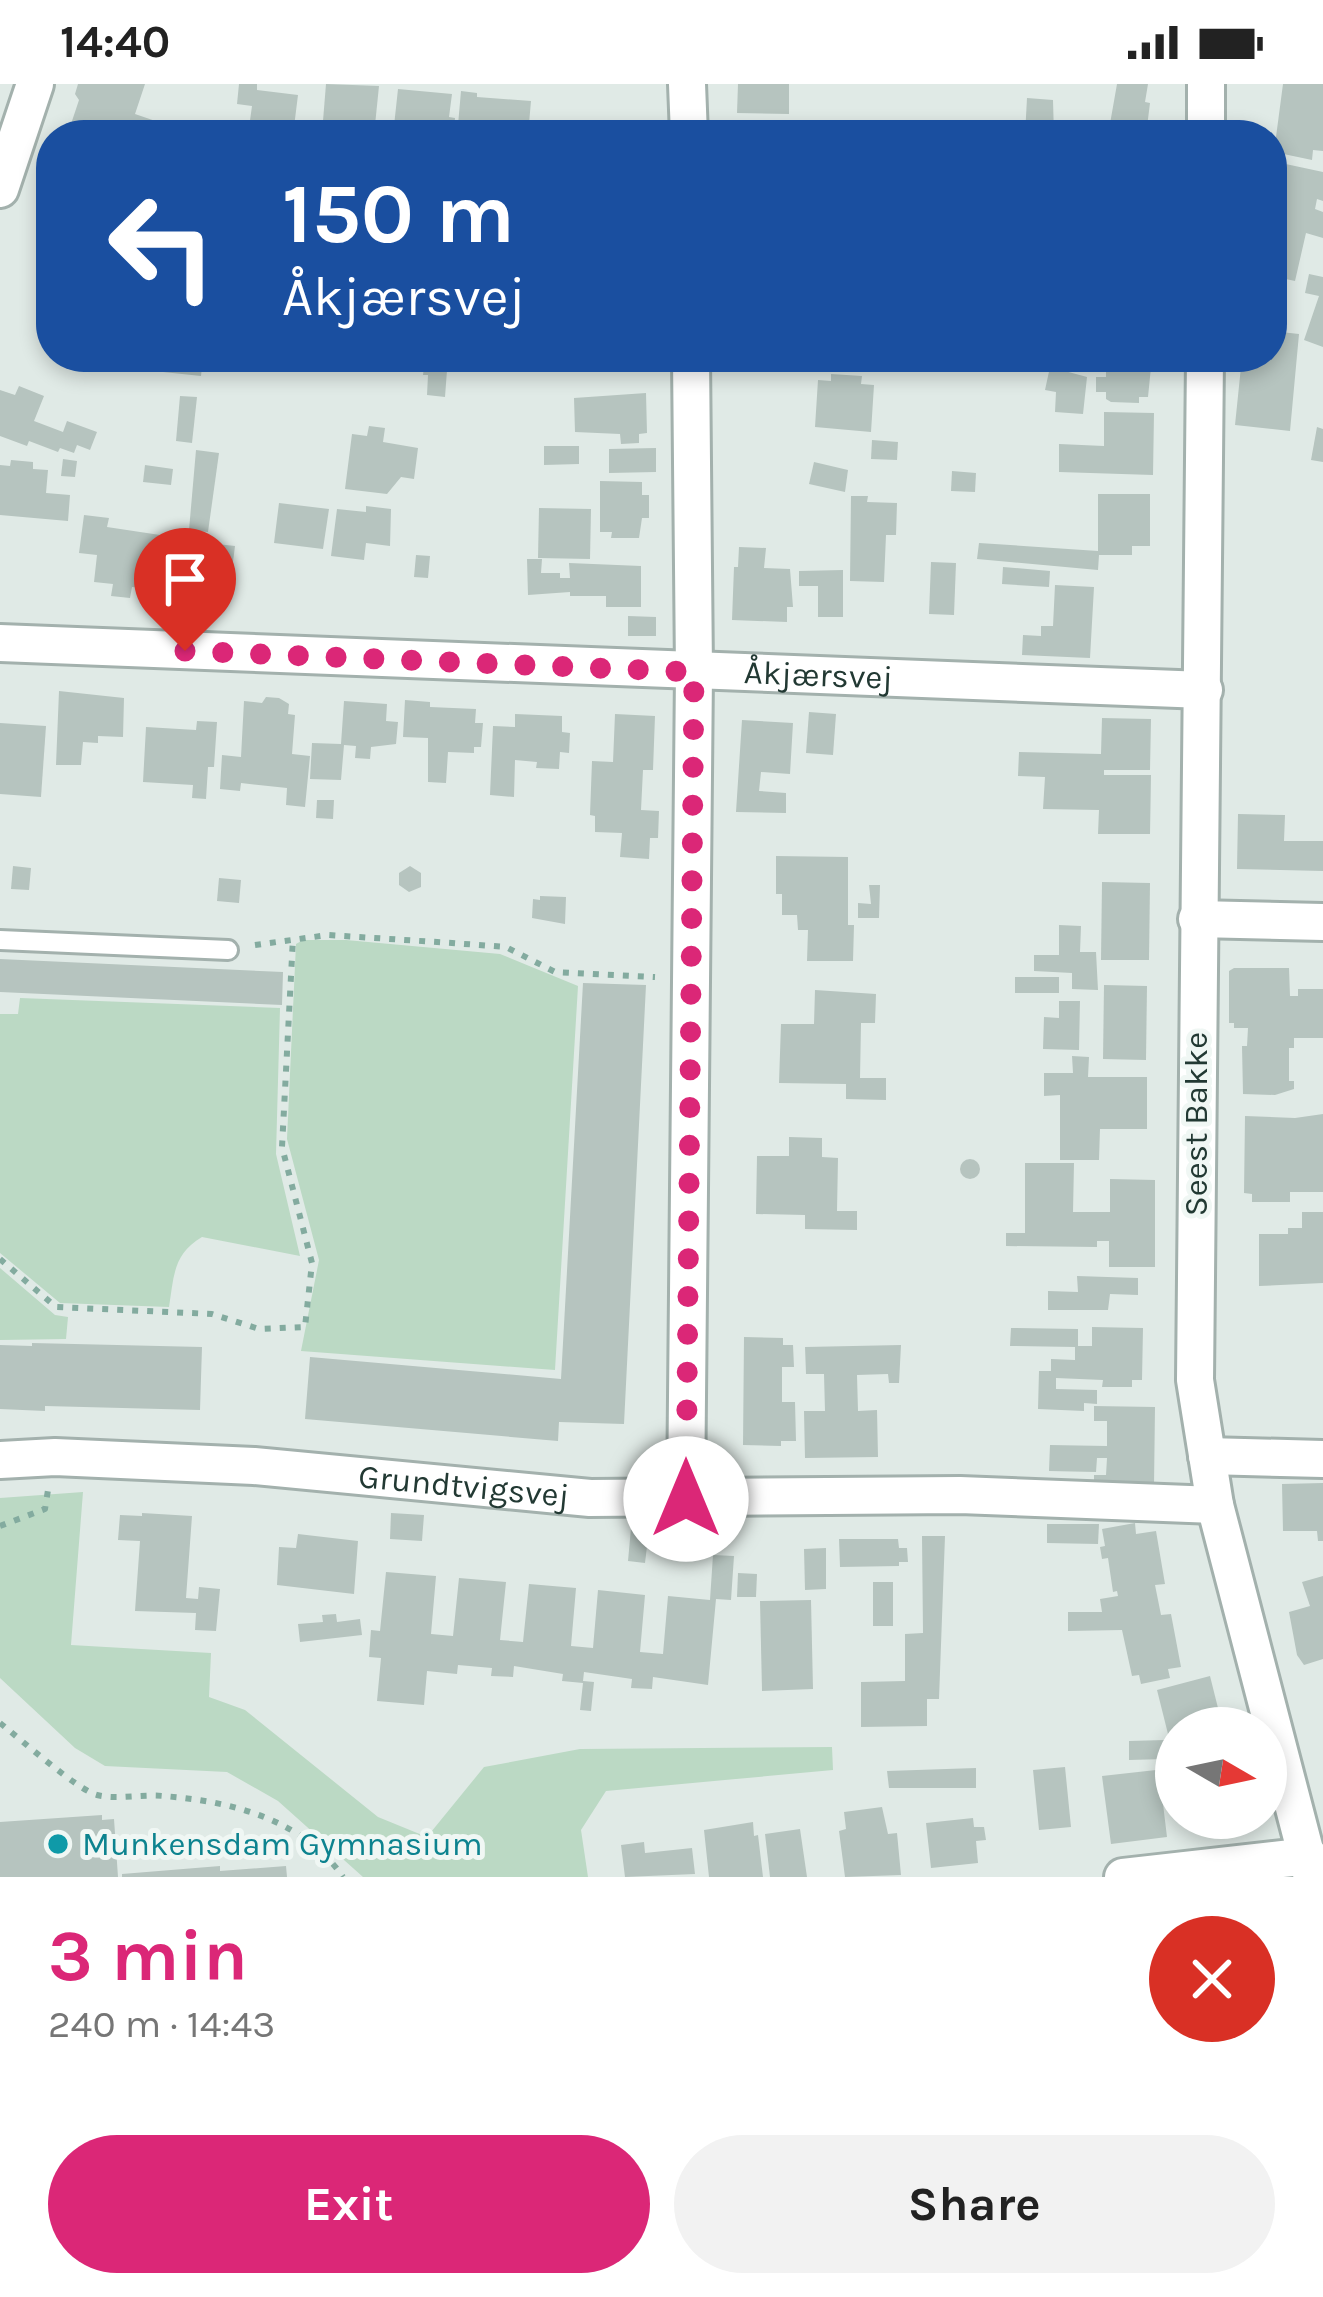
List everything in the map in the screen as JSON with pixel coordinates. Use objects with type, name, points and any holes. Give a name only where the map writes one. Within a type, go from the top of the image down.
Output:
[{"type":"street","points":[[0,189],[35,84]]},
{"type":"street","points":[[687,84],[688,120]]},
{"type":"street","points":[[1206,120],[1207,84]]},
{"type":"street","points":[[686,1499],[694,672],[691,372]]},
{"type":"street","name":"Seest Bakke","points":[[1205,372],[1195,1380],[1214,1505],[1311,1866]]},
{"type":"street","name":"Åkjærsvej","points":[[0,643],[1204,690]]},
{"type":"street","points":[[1197,919],[1323,922]]},
{"type":"street","points":[[1207,1456],[1323,1459]]},
{"type":"street","name":"Grundtvigsvej","points":[[0,1460],[55,1457],[254,1466],[590,1498],[960,1495],[1214,1505]]},
{"type":"street","points":[[1124,1877],[1311,1866]]},
{"type":"lane","points":[[0,940],[228,950]]},
{"type":"path","points":[[228,950],[328,934],[506,947],[555,972],[690,978]]},
{"type":"path","points":[[0,1259],[56,1307],[212,1314],[260,1329],[305,1328],[312,1263],[282,1147],[293,938]]},
{"type":"path","points":[[0,1526],[45,1509],[55,1457]]},
{"type":"path","points":[[0,1723],[95,1796],[161,1796],[270,1816],[331,1859],[344,1877]]},
{"type":"green space","points":[[303,940],[500,954],[578,986],[555,1370],[301,1351],[319,1260],[287,1139],[296,944]]},
{"type":"green space","points":[[20,998],[280,1008],[276,1154],[300,1256],[202,1237],[180,1258],[169,1307],[60,1303],[0,1253],[0,1014],[18,1014]]},
{"type":"green space","points":[[0,1268],[55,1315],[68,1317],[66,1339],[0,1340]]},
{"type":"green space","points":[[83,1492],[71,1645],[211,1653],[209,1697],[245,1710],[378,1817],[427,1837],[484,1767],[580,1749],[832,1747],[833,1770],[606,1791],[581,1830],[588,1877],[363,1877],[278,1801],[227,1772],[105,1766],[75,1748],[0,1678],[0,1498]]},
{"type":"building","points":[[78,84],[145,84],[135,114],[153,120],[72,120],[79,100],[75,94]]},
{"type":"building","points":[[239,84],[298,95],[295,120],[250,120],[252,106],[237,104]]},
{"type":"building","points":[[326,84],[379,86],[376,120],[323,120]]},
{"type":"building","points":[[738,84],[789,84],[789,114],[737,113]]},
{"type":"building","points":[[1117,84],[1148,84],[1148,120],[1111,120]]},
{"type":"building","points":[[1283,84],[1323,84],[1323,151],[1313,150],[1312,160],[1287,155],[1287,120],[1278,120]]},
{"type":"building","points":[[398,89],[452,94],[449,117],[455,120],[395,120]]},
{"type":"building","points":[[461,91],[477,93],[477,97],[531,101],[529,120],[458,120]]},
{"type":"building","points":[[1027,98],[1053,100],[1054,120],[1026,120]]},
{"type":"building","points":[[1287,164],[1323,172],[1323,201],[1317,199],[1315,209],[1323,212],[1323,238],[1306,233],[1295,281],[1287,279]]},
{"type":"building","points":[[1309,274],[1323,277],[1323,347],[1304,340],[1319,296],[1305,293]]},
{"type":"building","points":[[1287,333],[1299,334],[1290,431],[1235,425],[1240,372],[1287,372]]},
{"type":"building","points":[[447,372],[445,397],[427,395],[428,375],[423,375]]},
{"type":"building","points":[[1049,372],[1087,377],[1083,414],[1055,412],[1056,392],[1045,390]]},
{"type":"building","points":[[1106,372],[1150,372],[1148,397],[1139,397],[1139,403],[1111,402],[1106,392],[1096,392],[1096,377],[1106,377]]},
{"type":"building","points":[[831,374],[862,376],[861,384],[874,385],[871,432],[815,427],[818,380],[831,381]]},
{"type":"building","points":[[19,386],[44,396],[34,421],[63,432],[67,421],[97,432],[90,450],[77,445],[74,453],[60,448],[58,452],[0,436],[0,390],[15,395]]},
{"type":"building","points":[[646,393],[647,433],[639,434],[639,443],[621,444],[620,434],[575,432],[574,398]]},
{"type":"building","points":[[180,396],[197,397],[192,443],[176,441]]},
{"type":"building","points":[[1104,412],[1154,413],[1153,475],[1059,472],[1059,444],[1104,446]]},
{"type":"building","points":[[369,426],[385,428],[383,442],[418,448],[414,479],[401,477],[387,494],[345,489],[352,434],[367,436]]},
{"type":"building","points":[[1317,427],[1323,429],[1323,462],[1311,460]]},
{"type":"building","points":[[872,440],[898,442],[897,460],[871,459]]},
{"type":"building","points":[[544,446],[579,446],[579,464],[544,465]]},
{"type":"building","points":[[656,448],[656,472],[609,473],[609,449]]},
{"type":"building","points":[[196,450],[219,453],[208,532],[189,530]]},
{"type":"building","points":[[63,459],[77,461],[75,477],[61,476]]},
{"type":"building","points":[[11,460],[33,462],[33,469],[48,470],[46,493],[70,495],[68,521],[0,515],[0,465],[10,466]]},
{"type":"building","points":[[814,462],[848,470],[845,492],[809,484]]},
{"type":"building","points":[[145,465],[173,469],[171,485],[143,482]]},
{"type":"building","points":[[952,471],[976,473],[975,492],[951,491]]},
{"type":"building","points":[[600,481],[642,482],[642,495],[649,495],[649,518],[642,518],[639,538],[611,538],[612,532],[600,532]]},
{"type":"building","points":[[1098,494],[1150,494],[1150,546],[1132,546],[1132,555],[1099,555],[1098,570],[977,559],[979,543],[1098,551]]},
{"type":"building","points":[[851,496],[897,503],[896,535],[886,535],[884,582],[850,581]]},
{"type":"building","points":[[279,503],[329,509],[323,549],[274,543]]},
{"type":"building","points":[[366,506],[391,509],[390,546],[366,543],[364,560],[331,556],[337,509],[366,512]]},
{"type":"building","points":[[539,508],[591,509],[590,559],[538,558]]},
{"type":"building","points":[[84,515],[109,518],[107,527],[160,535],[157,560],[148,558],[144,588],[132,587],[130,598],[111,596],[113,584],[94,582],[97,555],[79,553]]},
{"type":"building","points":[[189,541],[235,546],[229,593],[183,588]]},
{"type":"building","points":[[739,547],[766,548],[764,568],[790,569],[793,607],[787,607],[787,622],[732,620]]},
{"type":"building","points":[[416,555],[430,556],[428,578],[414,577]]},
{"type":"building","points":[[527,559],[542,559],[541,573],[560,573],[560,578],[570,578],[569,563],[641,566],[641,607],[606,607],[606,596],[570,596],[570,592],[528,595]]},
{"type":"building","points":[[931,562],[956,563],[954,615],[929,614]]},
{"type":"building","points":[[1003,567],[1050,571],[1049,587],[1002,584]]},
{"type":"building","points":[[843,570],[843,617],[818,617],[818,586],[799,586],[799,571]]},
{"type":"building","points":[[155,577],[172,580],[168,613],[151,611]]},
{"type":"building","points":[[1055,585],[1094,587],[1090,658],[1022,655],[1023,635],[1041,636],[1041,626],[1053,626]]},
{"type":"building","points":[[628,616],[656,617],[656,636],[628,636]]},
{"type":"building","points":[[59,691],[124,698],[123,737],[98,736],[98,743],[83,742],[81,765],[56,765]]},
{"type":"building","points":[[266,697],[289,704],[288,714],[295,715],[292,754],[310,756],[305,807],[286,805],[287,788],[241,783],[240,791],[220,789],[222,755],[241,757],[244,701],[262,703]]},
{"type":"building","points":[[405,700],[430,702],[430,707],[476,709],[475,723],[483,723],[481,747],[474,747],[474,753],[448,752],[446,783],[428,782],[428,738],[403,737]]},
{"type":"building","points":[[344,701],[387,704],[386,721],[398,722],[396,744],[371,747],[370,759],[355,758],[356,746],[344,745],[341,780],[310,779],[312,743],[341,744]]},
{"type":"building","points":[[809,712],[836,714],[833,755],[806,753]]},
{"type":"building","points":[[515,714],[562,716],[562,732],[570,733],[569,753],[560,752],[559,769],[536,768],[537,762],[515,760],[514,797],[490,795],[493,726],[515,727]]},
{"type":"building","points":[[615,714],[655,716],[653,770],[643,770],[641,810],[659,811],[658,838],[650,838],[649,859],[620,857],[622,833],[595,832],[595,816],[590,815],[592,761],[613,762]]},
{"type":"building","points":[[1102,718],[1151,719],[1150,770],[1104,770],[1104,775],[1151,775],[1150,834],[1098,834],[1099,810],[1043,809],[1045,777],[1018,776],[1019,752],[1101,754]]},
{"type":"building","points":[[742,720],[793,723],[790,774],[761,772],[759,791],[786,793],[786,813],[736,812]]},
{"type":"building","points":[[197,721],[217,722],[206,799],[192,798],[193,785],[143,782],[146,727],[196,730]]},
{"type":"building","points":[[0,723],[46,726],[41,797],[0,794]]},
{"type":"building","points":[[317,800],[334,800],[333,819],[316,818]]},
{"type":"building","points":[[1238,814],[1285,815],[1284,841],[1323,841],[1323,871],[1237,869]]},
{"type":"building","points":[[776,856],[848,857],[853,961],[807,961],[808,930],[798,930],[797,915],[782,915],[782,894],[776,894]]},
{"type":"building","points":[[13,866],[31,868],[29,890],[11,889]]},
{"type":"building","points":[[410,866],[421,873],[421,887],[409,892],[399,885],[399,873]]},
{"type":"building","points":[[219,878],[241,880],[239,903],[217,901]]},
{"type":"building","points":[[1102,882],[1150,883],[1149,960],[1101,960]]},
{"type":"building","points":[[869,885],[880,885],[879,918],[858,918],[858,903],[871,904]]},
{"type":"building","points":[[540,896],[566,897],[565,924],[532,918],[533,899],[540,900]]},
{"type":"building","points":[[1059,925],[1081,926],[1080,952],[1096,952],[1098,990],[1072,989],[1072,973],[1034,971],[1034,955],[1059,955]]},
{"type":"building","points":[[0,959],[283,972],[282,1005],[0,992]]},
{"type":"building","points":[[1289,968],[1290,996],[1298,996],[1298,989],[1323,989],[1323,1038],[1294,1038],[1294,1048],[1289,1048],[1289,1081],[1294,1081],[1294,1089],[1275,1095],[1243,1094],[1242,1046],[1247,1046],[1248,1028],[1229,1023],[1229,971]]},
{"type":"building","points":[[1015,977],[1059,977],[1059,993],[1015,993]]},
{"type":"building","points":[[583,983],[646,985],[624,1424],[559,1422],[558,1441],[305,1419],[310,1357],[561,1379]]},
{"type":"building","points":[[1104,985],[1147,986],[1146,1060],[1103,1059]]},
{"type":"building","points":[[815,990],[876,994],[875,1023],[861,1023],[860,1078],[886,1078],[886,1100],[846,1099],[846,1084],[779,1083],[781,1024],[814,1024]]},
{"type":"building","points":[[1059,1001],[1080,1001],[1079,1050],[1043,1049],[1044,1017],[1059,1018]]},
{"type":"building","points":[[1072,1056],[1089,1057],[1088,1077],[1147,1077],[1147,1129],[1100,1129],[1099,1160],[1060,1160],[1060,1095],[1044,1096],[1044,1073],[1073,1073]]},
{"type":"building","points":[[1323,1114],[1323,1192],[1290,1192],[1290,1202],[1252,1202],[1252,1194],[1244,1193],[1245,1116]]},
{"type":"building","points":[[789,1137],[822,1138],[822,1157],[838,1158],[837,1211],[857,1211],[857,1230],[805,1229],[805,1215],[756,1214],[757,1156],[789,1156]]},
{"type":"building","points":[[970,1159],[980,1169],[970,1179],[960,1169]]},
{"type":"building","points":[[1025,1163],[1074,1163],[1073,1212],[1110,1212],[1110,1179],[1155,1180],[1155,1267],[1109,1267],[1109,1241],[1097,1241],[1097,1247],[1006,1246],[1006,1233],[1025,1233]]},
{"type":"building","points":[[1302,1212],[1323,1212],[1323,1283],[1259,1286],[1259,1234],[1288,1234],[1288,1228],[1302,1228]]},
{"type":"building","points":[[1077,1276],[1138,1278],[1138,1295],[1110,1294],[1108,1310],[1048,1310],[1048,1291],[1078,1292]]},
{"type":"building","points":[[1092,1327],[1143,1328],[1142,1380],[1132,1380],[1132,1387],[1102,1387],[1103,1380],[1056,1378],[1056,1389],[1097,1390],[1097,1404],[1084,1403],[1084,1411],[1038,1409],[1039,1371],[1051,1371],[1051,1359],[1075,1360],[1075,1347],[1010,1346],[1011,1328],[1078,1329],[1078,1346],[1092,1346]]},
{"type":"building","points":[[744,1337],[783,1338],[783,1345],[793,1345],[794,1367],[782,1367],[782,1402],[795,1402],[796,1441],[781,1441],[781,1446],[743,1445]]},
{"type":"building","points":[[0,1345],[202,1347],[200,1410],[0,1409]]},
{"type":"building","points":[[901,1345],[899,1383],[889,1383],[888,1374],[857,1375],[858,1411],[877,1410],[878,1457],[805,1458],[804,1411],[825,1411],[824,1374],[806,1374],[805,1347]]},
{"type":"building","points":[[1094,1406],[1155,1407],[1154,1486],[1094,1485],[1094,1475],[1106,1475],[1107,1458],[1097,1458],[1096,1472],[1049,1471],[1050,1445],[1107,1446],[1107,1421],[1094,1421]]},
{"type":"building","points":[[1323,1483],[1323,1541],[1318,1541],[1317,1531],[1283,1531],[1282,1484]]},
{"type":"building","points":[[391,1513],[424,1515],[422,1541],[390,1539]]},
{"type":"building","points":[[120,1515],[192,1516],[186,1598],[198,1599],[199,1587],[220,1589],[216,1631],[195,1630],[196,1613],[135,1611],[140,1541],[118,1540]]},
{"type":"building","points":[[1135,1523],[1136,1534],[1156,1531],[1165,1584],[1155,1585],[1161,1615],[1171,1614],[1181,1667],[1168,1669],[1170,1678],[1141,1684],[1139,1675],[1132,1676],[1122,1630],[1068,1631],[1068,1612],[1102,1612],[1100,1599],[1118,1596],[1113,1592],[1108,1558],[1102,1559],[1102,1529]]},
{"type":"building","points":[[1047,1524],[1099,1524],[1098,1544],[1047,1543]]},
{"type":"building","points":[[631,1528],[649,1530],[645,1563],[628,1561]]},
{"type":"building","points":[[298,1534],[358,1541],[354,1594],[277,1585],[279,1547],[296,1548]]},
{"type":"building","points":[[922,1536],[945,1536],[939,1699],[927,1699],[927,1726],[861,1727],[861,1682],[905,1681],[905,1634],[923,1633]]},
{"type":"building","points":[[839,1539],[898,1539],[899,1548],[907,1548],[908,1562],[840,1567]]},
{"type":"building","points":[[826,1548],[826,1589],[805,1590],[804,1549]]},
{"type":"building","points":[[713,1555],[734,1556],[731,1600],[716,1599],[708,1685],[653,1677],[652,1689],[631,1688],[632,1679],[584,1672],[583,1681],[594,1682],[591,1711],[580,1710],[583,1683],[562,1681],[563,1674],[514,1666],[513,1677],[491,1676],[492,1668],[458,1665],[457,1674],[427,1671],[424,1705],[377,1701],[381,1658],[369,1657],[371,1630],[380,1631],[386,1572],[436,1576],[431,1634],[453,1636],[459,1578],[506,1582],[500,1640],[523,1642],[529,1584],[576,1588],[571,1646],[593,1648],[598,1590],[645,1595],[640,1652],[663,1654],[668,1596],[710,1600]]},
{"type":"building","points":[[738,1573],[757,1574],[756,1597],[737,1597]]},
{"type":"building","points":[[1323,1576],[1323,1659],[1304,1665],[1297,1655],[1289,1612],[1310,1606],[1302,1582]]},
{"type":"building","points":[[873,1582],[893,1582],[893,1626],[873,1626]]},
{"type":"building","points":[[811,1600],[813,1689],[762,1691],[760,1601]]},
{"type":"building","points":[[336,1614],[337,1622],[360,1619],[362,1635],[300,1642],[298,1624],[323,1622],[322,1615]]},
{"type":"building","points":[[1210,1676],[1218,1707],[1161,1707],[1157,1690]]},
{"type":"building","points":[[1155,1740],[1155,1759],[1129,1760],[1129,1741]]},
{"type":"building","points":[[1065,1767],[1071,1827],[1039,1830],[1033,1770]]},
{"type":"building","points":[[976,1768],[976,1788],[889,1788],[887,1771]]},
{"type":"building","points":[[1155,1770],[1155,1838],[1111,1844],[1102,1776]]},
{"type":"building","points":[[882,1807],[888,1834],[897,1833],[901,1875],[845,1877],[839,1831],[846,1829],[844,1812]]},
{"type":"building","name":"Munkensdam Gymnasium","points":[[102,1815],[102,1820],[114,1819],[118,1877],[0,1877],[0,1822]]},
{"type":"building","points":[[973,1818],[974,1827],[984,1827],[986,1840],[976,1841],[978,1863],[931,1868],[926,1823]]},
{"type":"building","points":[[753,1822],[763,1877],[709,1877],[704,1830]]},
{"type":"building","points":[[800,1829],[807,1877],[770,1877],[765,1834]]},
{"type":"building","points":[[644,1842],[645,1853],[692,1848],[695,1874],[625,1877],[621,1845]]},
{"type":"building","points":[[220,1866],[220,1871],[286,1866],[287,1877],[122,1877],[122,1874]]},
{"type":"place","name":"Munkensdam Gymnasium","points":[[58,1844]]},
{"type":"route","points":[[185,651],[694,672],[686,1499]]}]
